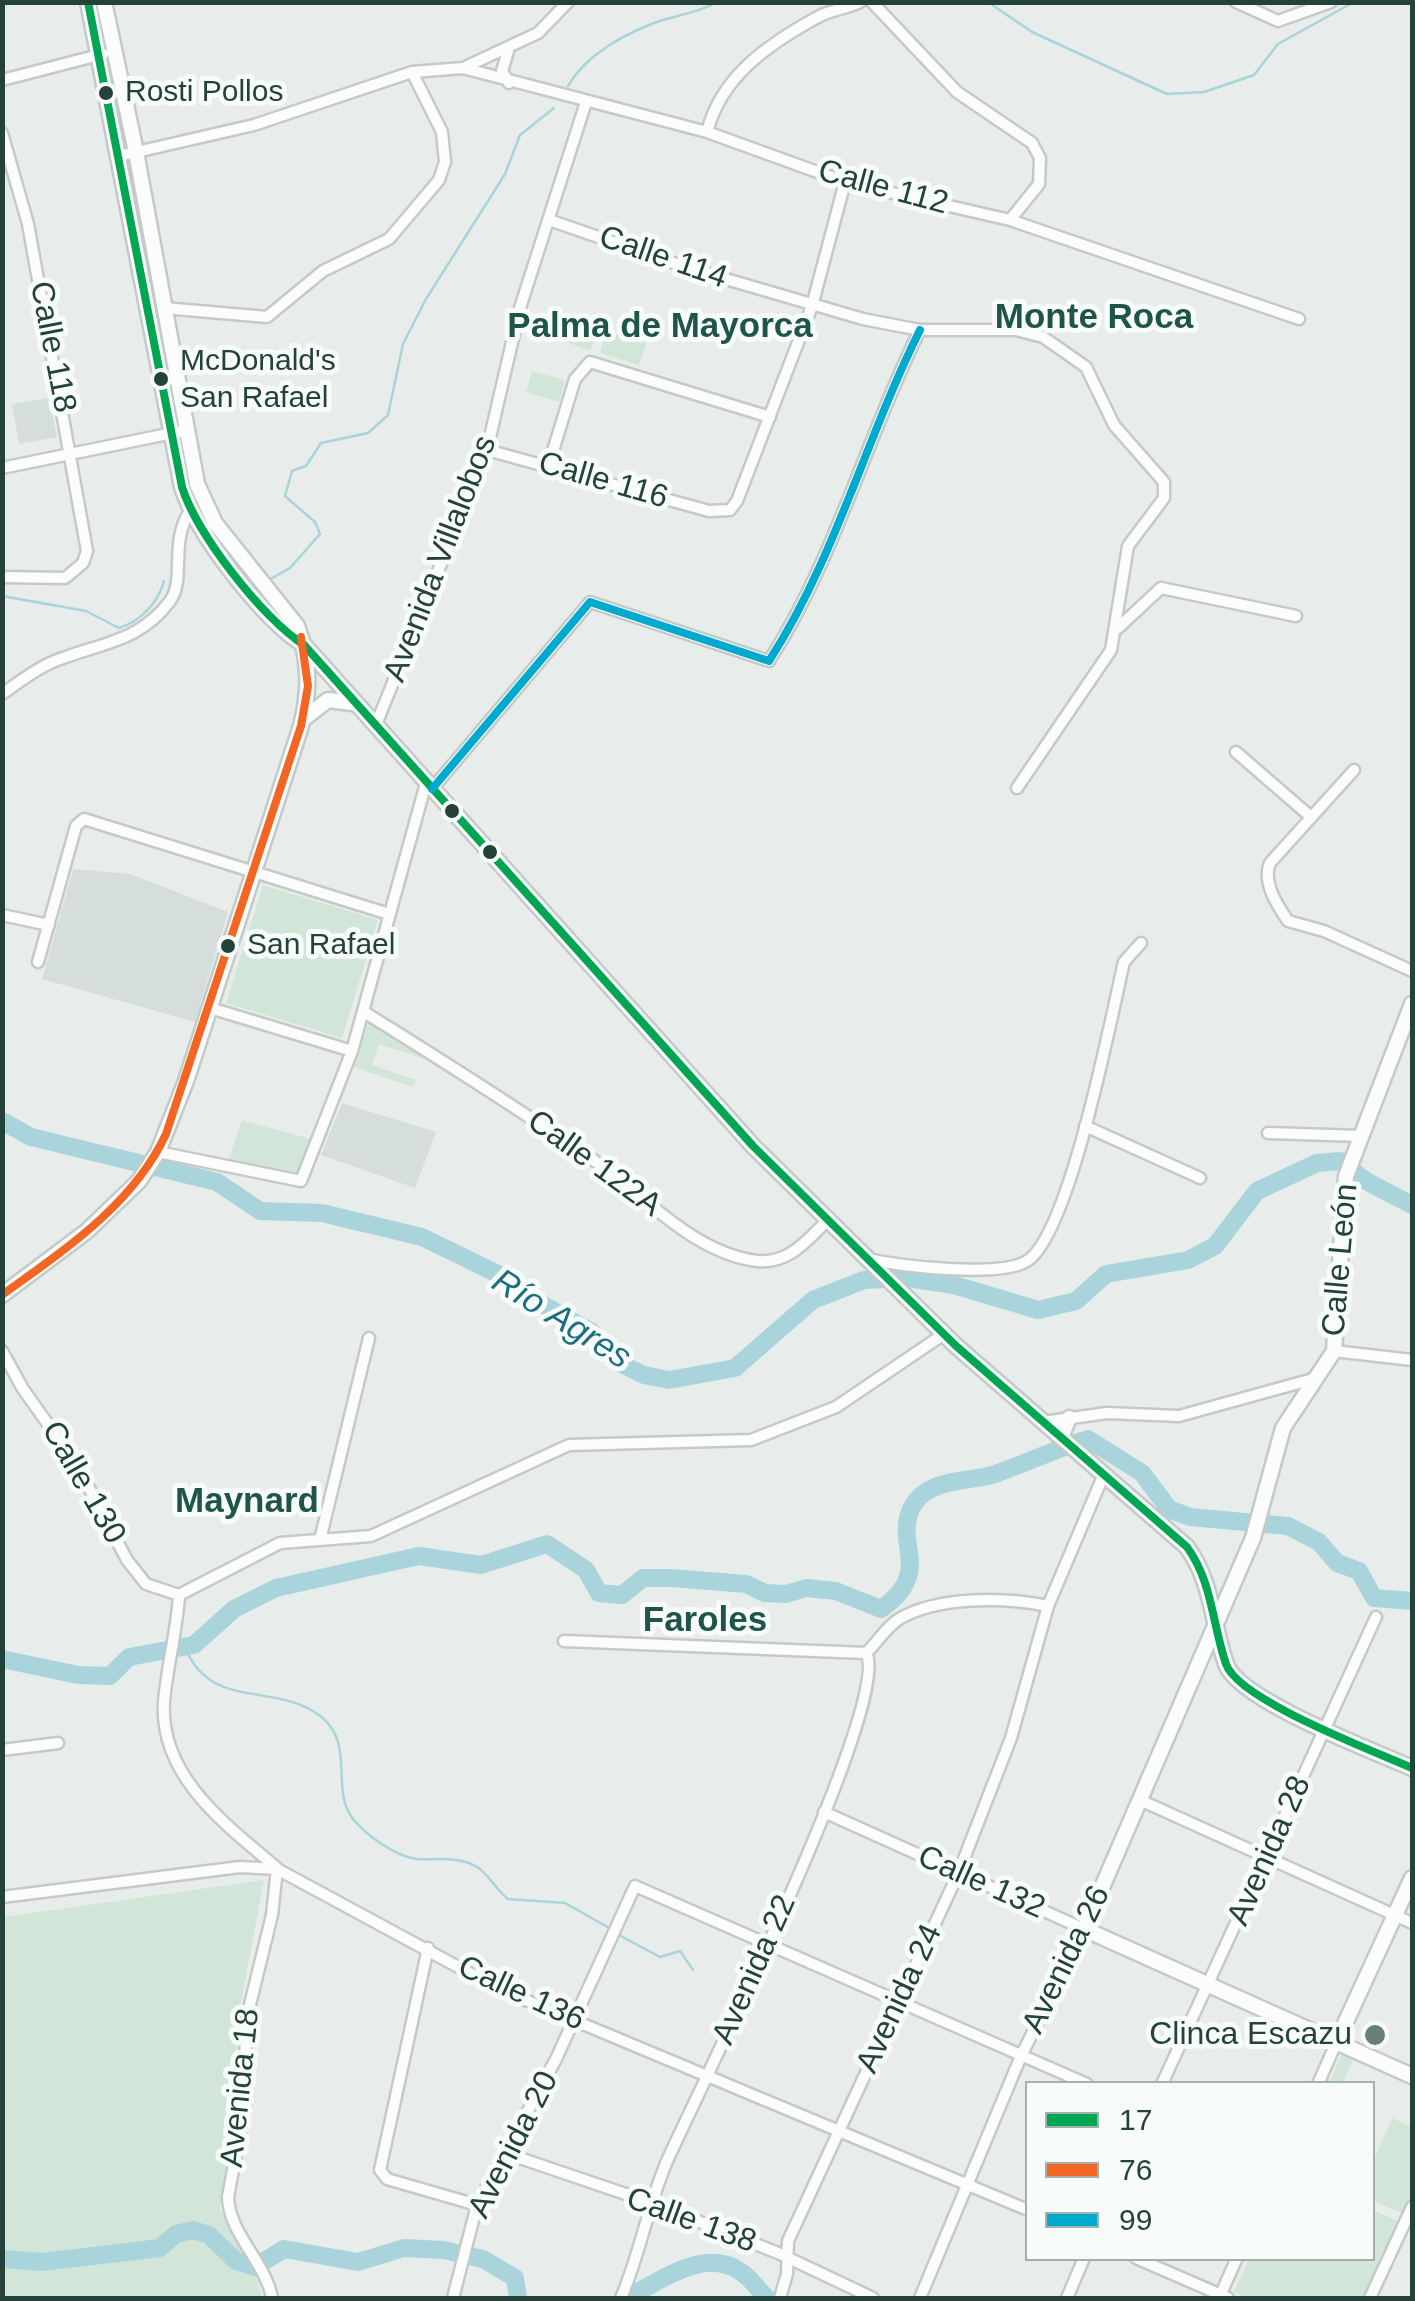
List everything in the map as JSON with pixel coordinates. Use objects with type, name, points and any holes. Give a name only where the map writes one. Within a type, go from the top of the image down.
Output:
[{"type":"main road","points":[[88,2],[136,152],[164,308],[190,511],[211,544],[287,634],[304,645],[753,1146],[944,1334],[1187,1547],[1199,1564],[1210,1594],[1226,1667],[1240,1685],[1323,1729],[1412,1768]]},
{"type":"main road","points":[[2,1295],[88,1232],[139,1181],[155,1156],[210,1008],[301,726],[308,686],[304,645],[297,626],[204,506],[180,431],[119,156],[106,54],[104,2]]},
{"type":"main road","points":[[287,634],[308,686]]},
{"type":"main road","points":[[301,726],[316,705],[328,700],[354,704]]},
{"type":"main road","name":"Calle León","points":[[1218,1624],[1253,1538],[1283,1428],[1334,1351],[1346,1176],[1412,1004]]},
{"type":"main road","points":[[1062,1439],[1069,1418]]},
{"type":"main road","points":[[1210,1594],[1229,1598]]},
{"type":"main road","name":"Avenida 26","points":[[1084,1929],[1218,1624]]},
{"type":"main road","points":[[1200,1666],[1213,1662],[1226,1667]]},
{"type":"main road","points":[[1337,2041],[1412,1878]]},
{"type":"main road","name":"Calle 132","points":[[1084,1929],[1412,2076]]},
{"type":"street","points":[[119,156],[272,120],[412,72],[464,68],[538,34],[568,2]]},
{"type":"street","points":[[707,132],[713,109],[732,77],[819,16],[860,2]]},
{"type":"street","points":[[872,2],[958,92],[1032,144],[1040,158],[1039,184],[1010,220]]},
{"type":"street","points":[[1236,2],[1278,20],[1331,2]]},
{"type":"street","points":[[509,50],[502,63],[509,83]]},
{"type":"street","points":[[2,80],[106,54]]},
{"type":"street","name":"Calle 112","points":[[464,68],[509,83],[707,132],[845,182],[1010,220],[1299,319]]},
{"type":"street","points":[[164,308],[267,317],[323,271],[389,239],[440,180],[445,162],[436,115],[412,72]]},
{"type":"street","name":"Avenida Villalobos","points":[[375,727],[488,450],[520,308],[586,102]]},
{"type":"street","name":"Calle 118","points":[[2,133],[28,224],[87,551],[83,563],[71,576],[56,581],[2,577]]},
{"type":"street","points":[[549,464],[582,366],[590,362],[770,417],[812,306],[845,182]]},
{"type":"street","name":"Calle 114","points":[[549,220],[812,306],[920,330],[1016,330],[1043,337],[1077,358],[1086,367],[1114,425],[1164,482],[1164,498],[1128,546],[1121,570],[1118,628]]},
{"type":"street","points":[[155,1156],[301,1181],[352,1051],[429,786],[590,602],[769,661],[800,606],[878,432],[888,394],[920,330]]},
{"type":"street","name":"Calle 116","points":[[488,450],[719,512],[738,501],[770,417]]},
{"type":"street","points":[[2,468],[180,431]]},
{"type":"street","points":[[2,694],[46,665],[135,636],[174,594],[178,532],[190,511]]},
{"type":"street","points":[[1017,788],[1111,650],[1118,628],[1161,588],[1296,616]]},
{"type":"street","points":[[1236,752],[1311,816]]},
{"type":"street","points":[[1354,770],[1266,872],[1288,921],[1324,931],[1412,971]]},
{"type":"street","points":[[38,962],[76,826],[84,819],[389,914]]},
{"type":"street","points":[[2,916],[49,925]]},
{"type":"street","points":[[871,1264],[992,1267],[1029,1260],[1040,1247],[1067,1187],[1085,1126],[1124,962],[1141,943]]},
{"type":"street","points":[[210,1008],[352,1051]]},
{"type":"street","name":"Calle 122A","points":[[364,1012],[594,1160],[665,1216],[716,1247],[757,1260],[783,1259],[827,1221]]},
{"type":"street","points":[[1085,1126],[1200,1178]]},
{"type":"street","points":[[1268,1133],[1360,1136]]},
{"type":"street","points":[[277,1868],[194,1791],[167,1742],[164,1705],[179,1595],[280,1543],[372,1536],[570,1445],[750,1440],[836,1408],[944,1334]]},
{"type":"street","points":[[320,1540],[369,1338]]},
{"type":"street","name":"Calle 130","points":[[2,1351],[23,1390],[77,1464],[127,1560],[146,1584],[179,1595]]},
{"type":"street","points":[[1334,1351],[1412,1360]]},
{"type":"street","points":[[1044,1422],[1106,1412],[1179,1416],[1313,1379]]},
{"type":"street","name":"Avenida 24","points":[[780,2298],[788,2241],[958,1874],[1011,1738],[1048,1606],[1104,1474]]},
{"type":"street","points":[[564,1641],[866,1653],[894,1622],[912,1612],[1016,1600],[1048,1606]]},
{"type":"street","name":"Avenida 28","points":[[1163,2081],[1376,1617]]},
{"type":"street","name":"Avenida 22","points":[[621,2298],[652,2203],[824,1812],[866,1701],[872,1670],[866,1653]]},
{"type":"street","points":[[2,1750],[58,1742]]},
{"type":"street","points":[[1142,1801],[1412,1923]]},
{"type":"street","name":"Calle 132","points":[[824,1812],[1084,1929]]},
{"type":"street","points":[[240,1866],[247,1843]]},
{"type":"street","name":"Calle 136","points":[[2,1896],[240,1866],[277,1868],[498,1989],[1025,2209]]},
{"type":"street","name":"Avenida 18","points":[[272,2298],[266,2273],[228,2211],[228,2197],[247,2095],[244,2025],[272,1916],[277,1868]]},
{"type":"street","name":"Avenida 20","points":[[453,2298],[476,2206],[575,2019],[636,1886],[767,1945]]},
{"type":"street","name":"Avenida 26","points":[[920,2298],[1020,2056],[1084,1929]]},
{"type":"street","points":[[767,1945],[1079,2081]]},
{"type":"street","points":[[428,1948],[380,2170],[387,2179],[476,2206]]},
{"type":"street","points":[[1319,2081],[1337,2041]]},
{"type":"street","name":"Calle 138","points":[[505,2153],[652,2203],[788,2258],[873,2298]]},
{"type":"street","points":[[1370,2298],[1409,2225],[1412,2207]]},
{"type":"street","points":[[1067,2298],[1083,2261]]},
{"type":"street","points":[[1142,2261],[1222,2298],[1236,2261]]},
{"type":"shaded area","points":[[49,398],[57,437],[19,444],[12,404]]},
{"type":"shaded area","points":[[73,869],[130,874],[228,912],[195,1022],[42,979]]},
{"type":"shaded area","points":[[342,1103],[436,1132],[415,1188],[321,1155]]},
{"type":"green space","points":[[571,313],[600,324],[590,351],[561,340]]},
{"type":"green space","points":[[606,331],[646,343],[639,365],[600,353]]},
{"type":"green space","points":[[532,371],[565,380],[559,402],[526,392]]},
{"type":"green space","points":[[263,885],[378,920],[342,1038],[226,1003]]},
{"type":"green space","points":[[369,1021],[425,1059],[379,1044],[372,1065],[416,1080],[413,1087],[354,1067]]},
{"type":"green space","points":[[242,1120],[314,1140],[299,1179],[228,1163]]},
{"type":"green space","points":[[264,1880],[238,2018],[234,2117],[220,2209],[257,2277],[262,2298],[3,2298],[3,1917]]},
{"type":"green space","points":[[1343,2051],[1355,2056],[1344,2081],[1330,2081]]},
{"type":"green space","points":[[1392,2118],[1412,2127],[1412,2193],[1404,2214],[1375,2202],[1375,2157]]},
{"type":"green space","points":[[1375,2211],[1400,2222],[1365,2298],[1248,2298],[1234,2292],[1248,2261],[1375,2261]]},
{"type":"waterway","points":[[568,86],[583,66],[614,42],[657,22],[717,2]]},
{"type":"waterway","points":[[988,2],[1032,32],[1167,94],[1204,92],[1254,75],[1278,44],[1354,2]]},
{"type":"waterway","points":[[267,581],[290,568],[320,534],[315,522],[285,496],[292,471],[306,466],[321,443],[368,433],[388,415],[403,344],[426,299],[505,174],[520,135],[554,108]]},
{"type":"waterway","points":[[2,596],[86,611],[119,628],[148,610],[164,581]]},
{"type":"waterway","name":"Río Agres","points":[[2,1121],[31,1137],[217,1182],[260,1211],[322,1213],[422,1237],[506,1278],[522,1293],[592,1332],[617,1362],[644,1375],[669,1380],[735,1368],[813,1300],[864,1280],[907,1278],[954,1285],[1038,1310],[1076,1301],[1106,1274],[1188,1260],[1215,1246],[1257,1191],[1317,1163],[1340,1161],[1366,1181],[1412,1205]]},
{"type":"waterway","points":[[2,1659],[78,1675],[110,1676],[129,1657],[194,1645],[234,1609],[276,1588],[419,1556],[481,1565],[547,1544],[586,1570],[599,1593],[622,1595],[643,1578],[672,1578],[746,1584],[765,1593],[786,1594],[806,1588],[836,1591],[881,1609],[906,1582],[910,1570],[907,1521],[919,1497],[938,1486],[995,1474],[1088,1439],[1142,1473],[1169,1509],[1190,1517],[1288,1526],[1319,1542],[1337,1563],[1359,1571],[1374,1598],[1412,1601]]},
{"type":"waterway","points":[[185,1647],[196,1666],[224,1687],[295,1703],[327,1722],[340,1749],[346,1806],[353,1819],[382,1844],[417,1859],[471,1864],[508,1899],[565,1903],[613,1930]]},
{"type":"waterway","points":[[619,1935],[660,1957],[680,1951],[693,1970]]},
{"type":"waterway","points":[[2,2259],[42,2262],[160,2248],[176,2234],[193,2230],[209,2235],[236,2261],[255,2267],[284,2249],[358,2262],[404,2248],[443,2250],[483,2259],[515,2278],[518,2298]]},
{"type":"waterway","points":[[626,2298],[684,2268],[715,2263],[745,2275],[767,2298]]},
{"type":"transit line","name":"17","points":[[88,2],[182,487],[201,527],[233,574],[270,616],[304,645],[753,1146],[955,1345],[1187,1547],[1207,1589],[1226,1664],[1236,1678],[1309,1723],[1412,1768]]},
{"type":"transit line","name":"99","points":[[432,789],[590,602],[769,661],[832,540],[920,330]]},
{"type":"transit line","name":"76","points":[[2,1295],[72,1243],[116,1204],[135,1183],[166,1134],[301,726],[308,686],[301,637]]},
{"type":"place","name":"Rosti Pollos","points":[[106,93]]},
{"type":"place","name":"McDonald's San Rafael","points":[[161,379]]},
{"type":"place","name":"San Rafael","points":[[228,946]]},
{"type":"place","name":"Clinca Escazu","points":[[1375,2035]]},
{"type":"district","name":"Monte Roca","points":[[1094,318]]},
{"type":"district","name":"Palma de Mayorca","points":[[660,327]]},
{"type":"district","name":"Maynard","points":[[247,1502]]},
{"type":"district","name":"Faroles","points":[[705,1621]]}]
